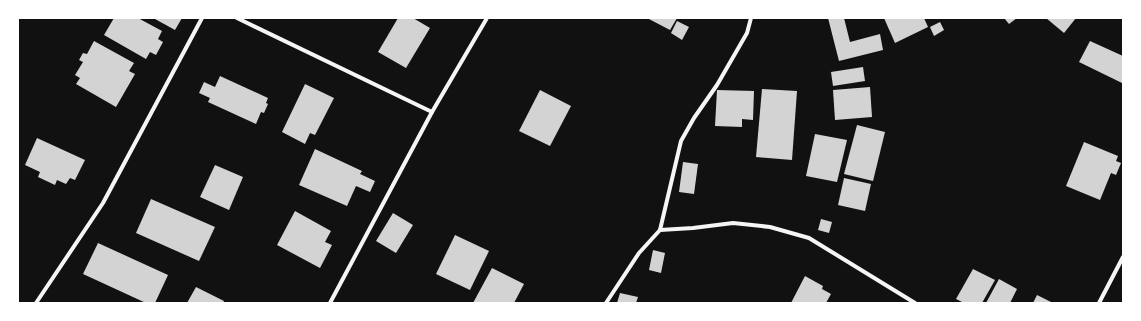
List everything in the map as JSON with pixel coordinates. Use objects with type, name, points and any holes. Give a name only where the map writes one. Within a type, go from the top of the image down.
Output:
[{"type":"street","points":[[36,303],[103,203],[202,18]]},
{"type":"street","points":[[237,18],[432,112]]},
{"type":"street","points":[[330,303],[432,112],[487,18]]},
{"type":"street","points":[[606,303],[639,253],[660,230],[681,142],[694,118],[717,85],[747,33],[751,18]]},
{"type":"street","points":[[660,230],[733,223],[770,227],[809,238],[915,303]]},
{"type":"street","points":[[1099,303],[1123,257]]},
{"type":"building","points":[[114,18],[138,18],[162,31],[158,39],[163,42],[156,55],[150,52],[146,59],[104,35]]},
{"type":"building","points":[[182,18],[175,30],[155,19]]},
{"type":"building","points":[[398,18],[413,18],[430,28],[406,68],[378,52]]},
{"type":"building","points":[[647,18],[677,18],[670,30]]},
{"type":"building","points":[[828,18],[844,18],[850,42],[880,34],[883,50],[839,61]]},
{"type":"building","points":[[884,18],[924,18],[928,27],[895,43]]},
{"type":"building","points":[[1004,18],[1017,18],[1009,24]]},
{"type":"building","points":[[1046,18],[1076,18],[1064,33]]},
{"type":"building","points":[[677,21],[689,27],[682,40],[671,33]]},
{"type":"building","points":[[940,22],[944,30],[934,36],[930,27]]},
{"type":"building","points":[[94,41],[134,63],[129,71],[135,74],[116,107],[76,84],[80,78],[75,75],[83,62],[79,60],[83,53],[87,54]]},
{"type":"building","points":[[1090,41],[1123,56],[1122,83],[1079,62]]},
{"type":"building","points":[[863,67],[865,81],[833,86],[831,72]]},
{"type":"building","points":[[220,76],[268,98],[266,103],[268,104],[264,113],[261,112],[256,124],[208,102],[210,98],[199,93],[204,82],[215,87]]},
{"type":"building","points":[[305,84],[334,98],[315,135],[310,133],[305,144],[282,132]]},
{"type":"building","points":[[870,87],[872,117],[835,120],[833,90]]},
{"type":"building","points":[[762,89],[797,91],[792,160],[756,157]]},
{"type":"building","points":[[540,90],[571,106],[550,146],[519,131]]},
{"type":"building","points":[[717,90],[754,91],[753,120],[742,119],[742,127],[715,126]]},
{"type":"building","points":[[857,125],[885,132],[873,181],[844,174]]},
{"type":"building","points":[[815,134],[847,140],[837,182],[806,176]]},
{"type":"building","points":[[37,138],[85,160],[75,180],[70,178],[66,184],[57,180],[55,185],[38,177],[40,172],[25,165]]},
{"type":"building","points":[[1084,142],[1118,156],[1116,161],[1121,163],[1116,175],[1111,173],[1100,200],[1066,186]]},
{"type":"building","points":[[315,149],[362,171],[360,174],[375,181],[370,192],[356,186],[347,206],[299,185]]},
{"type":"building","points":[[683,162],[698,164],[694,194],[679,192]]},
{"type":"building","points":[[215,165],[243,177],[229,210],[200,197]]},
{"type":"building","points":[[844,178],[871,184],[865,211],[838,205]]},
{"type":"building","points":[[151,199],[215,227],[199,261],[136,233]]},
{"type":"building","points":[[295,211],[331,231],[325,242],[332,245],[320,268],[277,245]]},
{"type":"building","points":[[393,213],[413,225],[396,253],[376,241]]},
{"type":"building","points":[[821,219],[832,222],[829,233],[818,230]]},
{"type":"building","points":[[455,235],[489,251],[470,290],[436,274]]},
{"type":"building","points":[[98,243],[168,275],[155,303],[146,303],[83,274]]},
{"type":"building","points":[[653,250],[665,253],[661,273],[649,270]]},
{"type":"building","points":[[492,268],[524,284],[514,303],[473,303]]},
{"type":"building","points":[[973,269],[995,280],[982,303],[964,303],[956,299]]},
{"type":"building","points":[[805,276],[823,286],[822,289],[831,294],[826,303],[791,303]]},
{"type":"building","points":[[999,279],[1017,289],[1010,303],[986,303]]},
{"type":"building","points":[[196,287],[224,301],[223,303],[187,303]]},
{"type":"building","points":[[620,293],[638,297],[636,303],[617,303]]},
{"type":"building","points":[[1037,295],[1053,303],[1033,303]]}]
